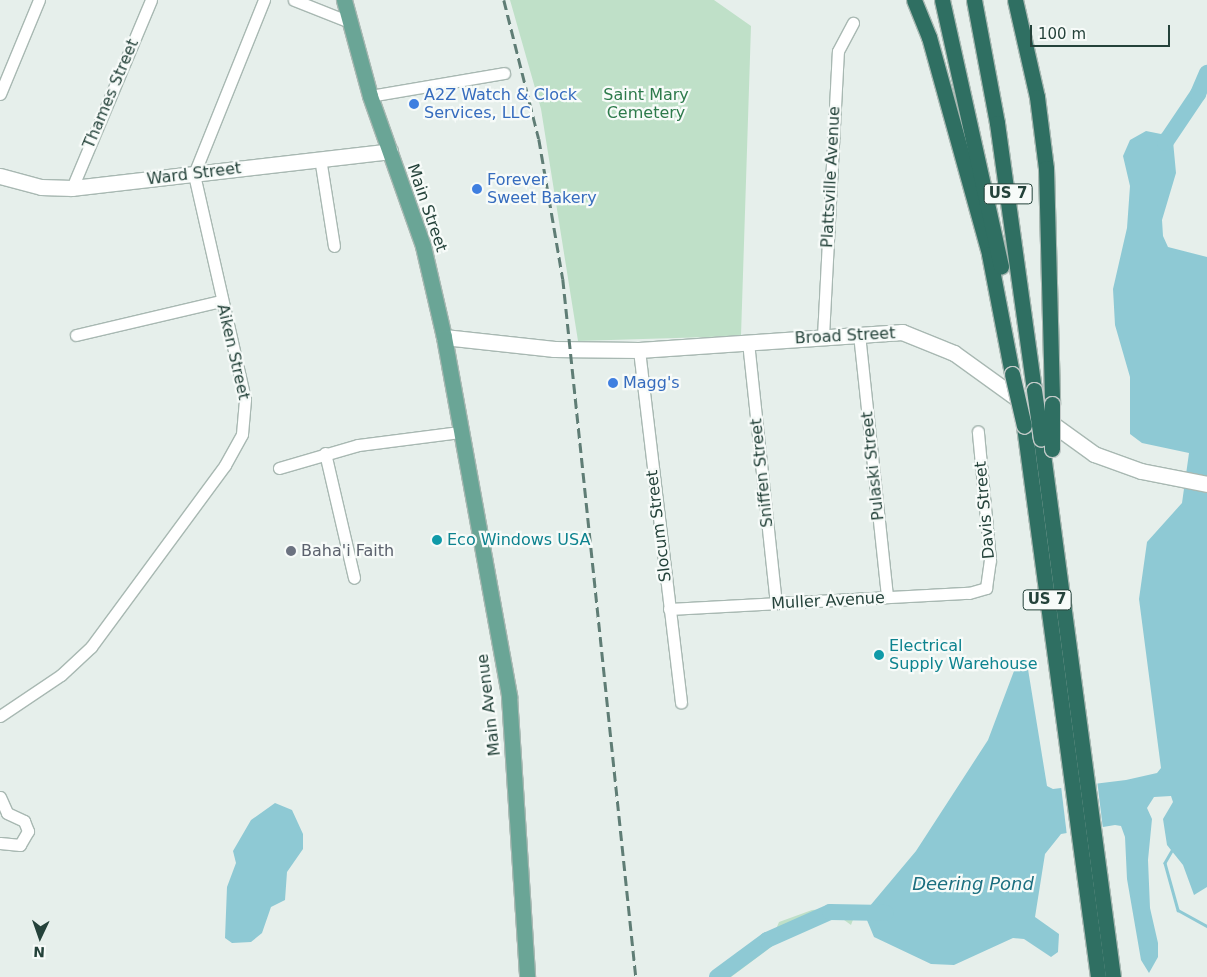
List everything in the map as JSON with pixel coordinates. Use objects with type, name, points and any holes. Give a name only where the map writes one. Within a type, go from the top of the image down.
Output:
[{"type":"highway","points":[[914,0],[929,37],[993,272],[1015,375]]},
{"type":"highway","name":"US 7","points":[[942,0],[984,179],[1024,426],[1088,847],[1113,977]]},
{"type":"highway","name":"US 7","points":[[974,0],[999,131],[1034,390],[1046,444],[1066,572],[1067,634],[1078,773]]},
{"type":"highway","points":[[1015,0],[1037,98],[1046,168],[1052,404],[1046,444]]},
{"type":"highway","name":"US 7","points":[[1088,847],[1098,977]]},
{"type":"main road","name":"Main Street","points":[[346,0],[347,21],[370,96],[423,246],[444,337],[460,432]]},
{"type":"main road","name":"Main Avenue","points":[[460,432],[509,696],[527,977]]},
{"type":"street","points":[[0,94],[39,0]]},
{"type":"street","name":"Thames Street","points":[[72,188],[151,0]]},
{"type":"street","points":[[194,174],[264,0]]},
{"type":"street","points":[[294,0],[347,21]]},
{"type":"street","name":"Plattsville Avenue","points":[[823,336],[838,52],[854,23]]},
{"type":"street","points":[[370,96],[504,73]]},
{"type":"street","name":"Ward Street","points":[[0,176],[41,187],[72,188],[390,150]]},
{"type":"street","points":[[320,158],[334,246]]},
{"type":"street","name":"Aiken Street","points":[[0,716],[61,676],[91,647],[239,443],[245,400],[221,301],[194,174]]},
{"type":"street","points":[[76,335],[221,301]]},
{"type":"street","name":"Broad Street","points":[[444,337],[554,349],[639,350],[902,332],[928,340],[1094,454],[1157,475],[1207,484]]},
{"type":"street","name":"Pulaski Street","points":[[860,334],[887,598]]},
{"type":"street","name":"Sniffen Street","points":[[748,342],[776,603]]},
{"type":"street","name":"Slocum Street","points":[[639,350],[681,703]]},
{"type":"street","points":[[279,468],[325,453],[460,432]]},
{"type":"street","name":"Davis Street","points":[[978,432],[990,560],[986,588]]},
{"type":"street","points":[[325,453],[354,578]]},
{"type":"street","name":"Muller Avenue","points":[[669,609],[887,598],[986,588]]},
{"type":"street","points":[[0,797],[4,816],[24,820],[27,837],[20,845],[0,843]]},
{"type":"green space","name":"Saint Mary Cemetery","points":[[510,0],[714,0],[751,26],[741,336],[578,341],[541,109]]},
{"type":"green space","points":[[843,908],[854,917],[851,925],[840,917],[813,919],[786,929],[775,944],[731,977],[721,977],[774,934],[779,922],[812,910]]},
{"type":"water","name":"Deering Pond","points":[[1175,124],[1179,130],[1173,141],[1176,173],[1162,220],[1163,236],[1168,247],[1207,257],[1207,887],[1194,895],[1183,865],[1167,845],[1163,819],[1173,802],[1171,796],[1154,797],[1147,808],[1152,819],[1148,860],[1150,908],[1158,943],[1158,957],[1149,973],[1141,960],[1127,879],[1125,837],[1121,826],[1115,825],[1061,834],[1045,854],[1035,917],[1059,934],[1058,952],[1051,957],[1024,939],[1013,938],[954,965],[931,964],[874,937],[864,913],[916,851],[988,740],[1017,663],[1027,663],[1047,786],[1053,789],[1126,780],[1157,773],[1161,768],[1139,599],[1147,542],[1182,503],[1189,453],[1142,443],[1130,434],[1130,377],[1115,325],[1113,289],[1127,228],[1130,186],[1123,156],[1130,140],[1146,131],[1161,134]]},
{"type":"water","points":[[275,803],[292,810],[303,834],[303,849],[287,872],[285,900],[271,907],[262,933],[251,942],[232,943],[225,938],[227,887],[236,863],[233,851],[251,820]]},
{"type":"pier","points":[[1097,780],[1103,829],[1067,836],[1061,786]]},
{"type":"waterway","points":[[1165,143],[1198,94],[1207,73]]},
{"type":"waterway","points":[[1173,849],[1165,863],[1178,910],[1207,926]]},
{"type":"waterway","points":[[717,977],[767,940],[830,912],[886,913]]},
{"type":"railway","points":[[504,0],[539,139],[563,279],[636,977]]},
{"type":"place","name":"A2Z Watch & Clock Services, LLC","points":[[414,104]]},
{"type":"place","name":"Forever Sweet Bakery","points":[[477,189]]},
{"type":"place","name":"Magg's","points":[[613,383]]},
{"type":"place","name":"Eco Windows USA","points":[[437,540]]},
{"type":"place","name":"Baha'i Faith","points":[[291,551]]},
{"type":"place","name":"Electrical Supply Warehouse","points":[[879,655]]}]
